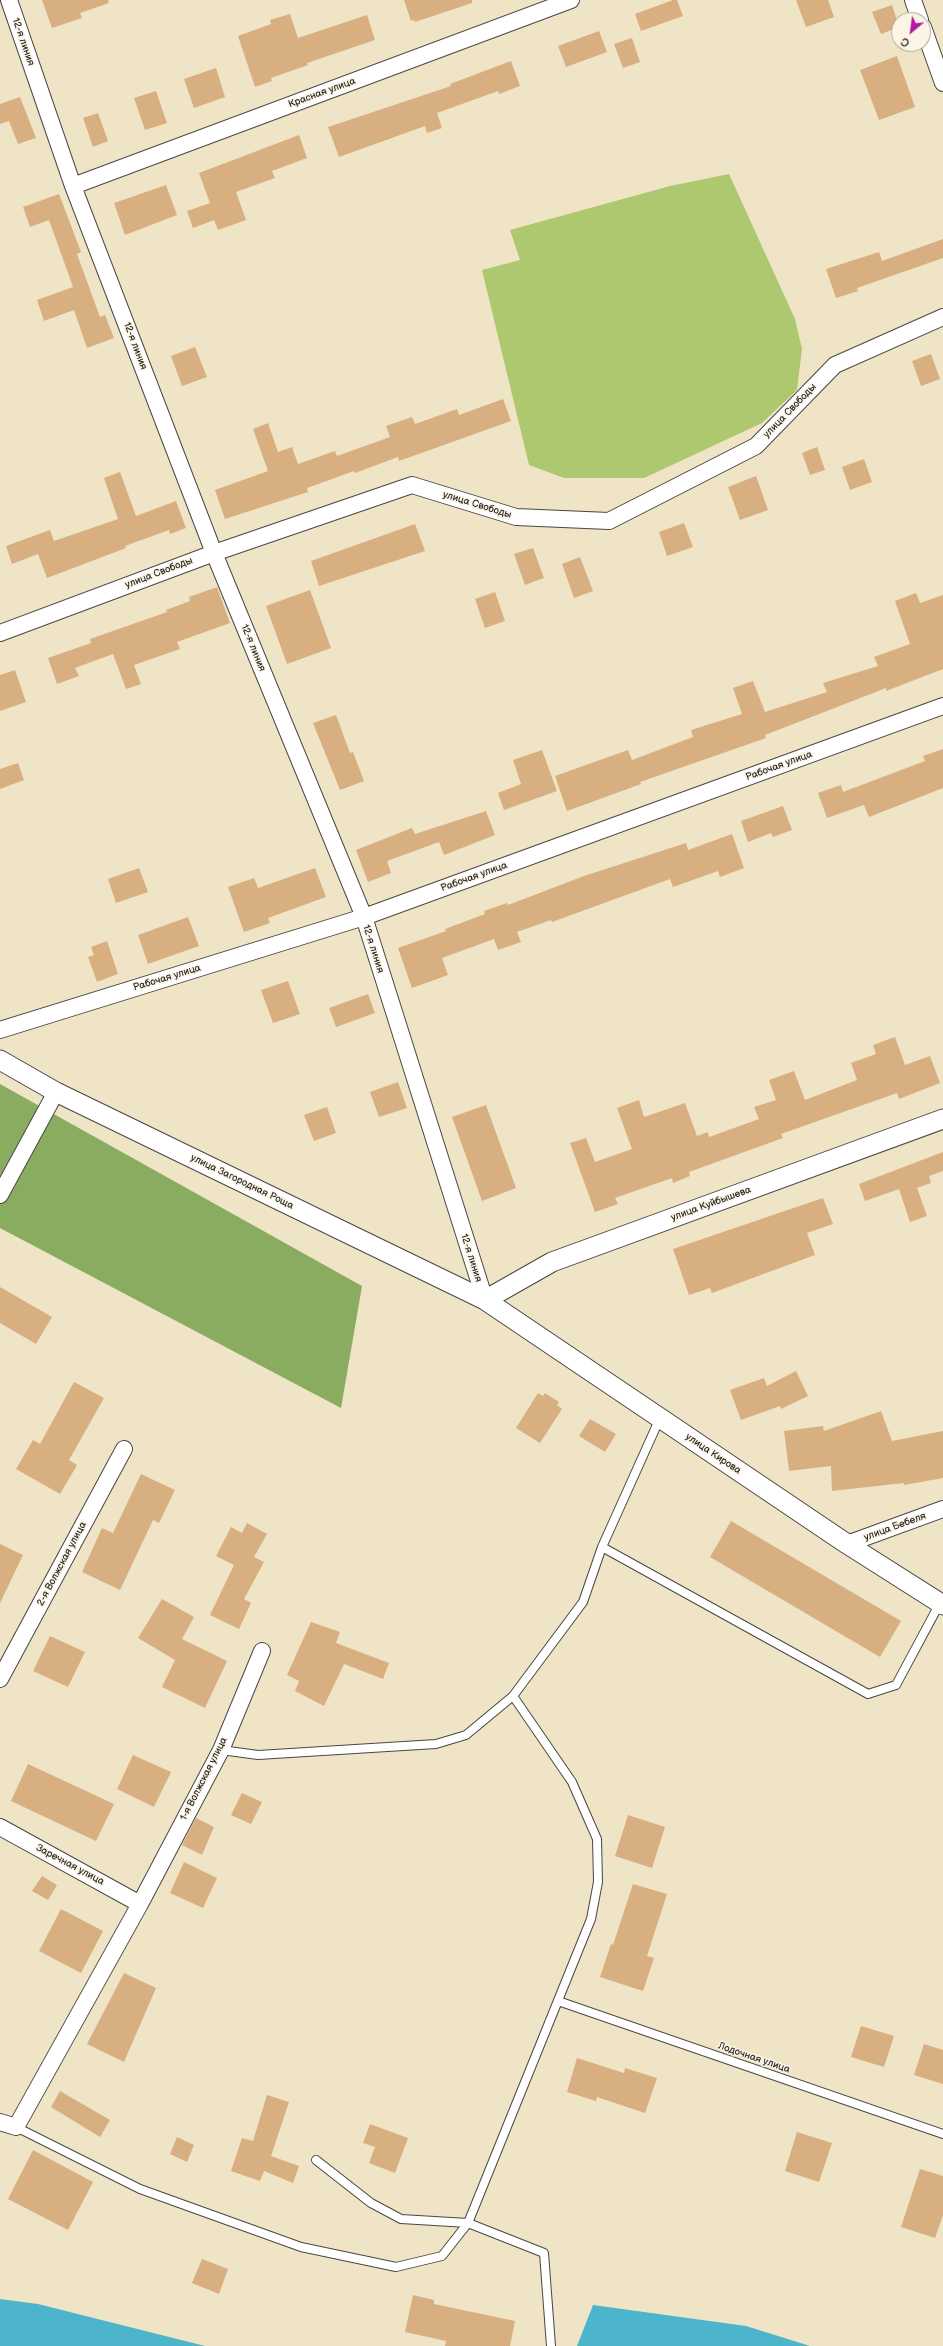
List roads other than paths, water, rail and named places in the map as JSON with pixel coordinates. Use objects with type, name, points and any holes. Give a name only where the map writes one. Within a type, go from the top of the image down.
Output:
[{"type":"street","name":"12-я линия","points":[[9,0],[73,186],[214,553],[364,918],[485,1300]]},
{"type":"street","name":"Красная улица","points":[[73,186],[571,0]]},
{"type":"street","points":[[913,0],[917,12]]},
{"type":"street","points":[[931,49],[943,83]]},
{"type":"street","name":"улица Свободы","points":[[0,633],[214,553],[412,485],[516,517],[609,521],[756,446],[835,365],[943,317]]},
{"type":"street","name":"Рабочая улица","points":[[0,1030],[364,918],[943,706]]},
{"type":"street","name":"улица Загородная Роща","points":[[0,1060],[56,1092],[485,1300]]},
{"type":"street","points":[[0,1195],[56,1092]]},
{"type":"street","name":"улица Куйбышева","points":[[485,1300],[552,1262],[943,1119]]},
{"type":"street","name":"улица Кирова","points":[[485,1300],[848,1544],[942,1604]]},
{"type":"street","name":"2-я Волжская улица","points":[[0,1678],[124,1449]]},
{"type":"street","name":"улица Бебеля","points":[[848,1544],[943,1510]]},
{"type":"street","name":"1-я Волжская улица","points":[[16,2127],[140,1904],[221,1750],[262,1651]]},
{"type":"street","name":"Заречная улица","points":[[0,1828],[140,1904]]},
{"type":"street","points":[[0,2122],[16,2127]]},
{"type":"lane","points":[[221,1750],[258,1755],[436,1744],[466,1735],[513,1696],[583,1602],[602,1547],[660,1418]]},
{"type":"lane","points":[[602,1547],[868,1694],[896,1685],[942,1604]]},
{"type":"lane","points":[[16,2127],[140,2189],[301,2247],[396,2267],[442,2256],[468,2223],[592,1919],[598,1882],[597,1839],[572,1782],[513,1696]]},
{"type":"lane","name":"Лодочная улица","points":[[558,2001],[943,2134]]},
{"type":"lane","points":[[316,2160],[371,2203],[401,2219],[468,2223],[544,2253],[551,2346]]},
{"type":"water","points":[[0,2299],[38,2304],[205,2346],[0,2346]]},
{"type":"water","points":[[593,2305],[746,2326],[810,2346],[577,2346]]}]
